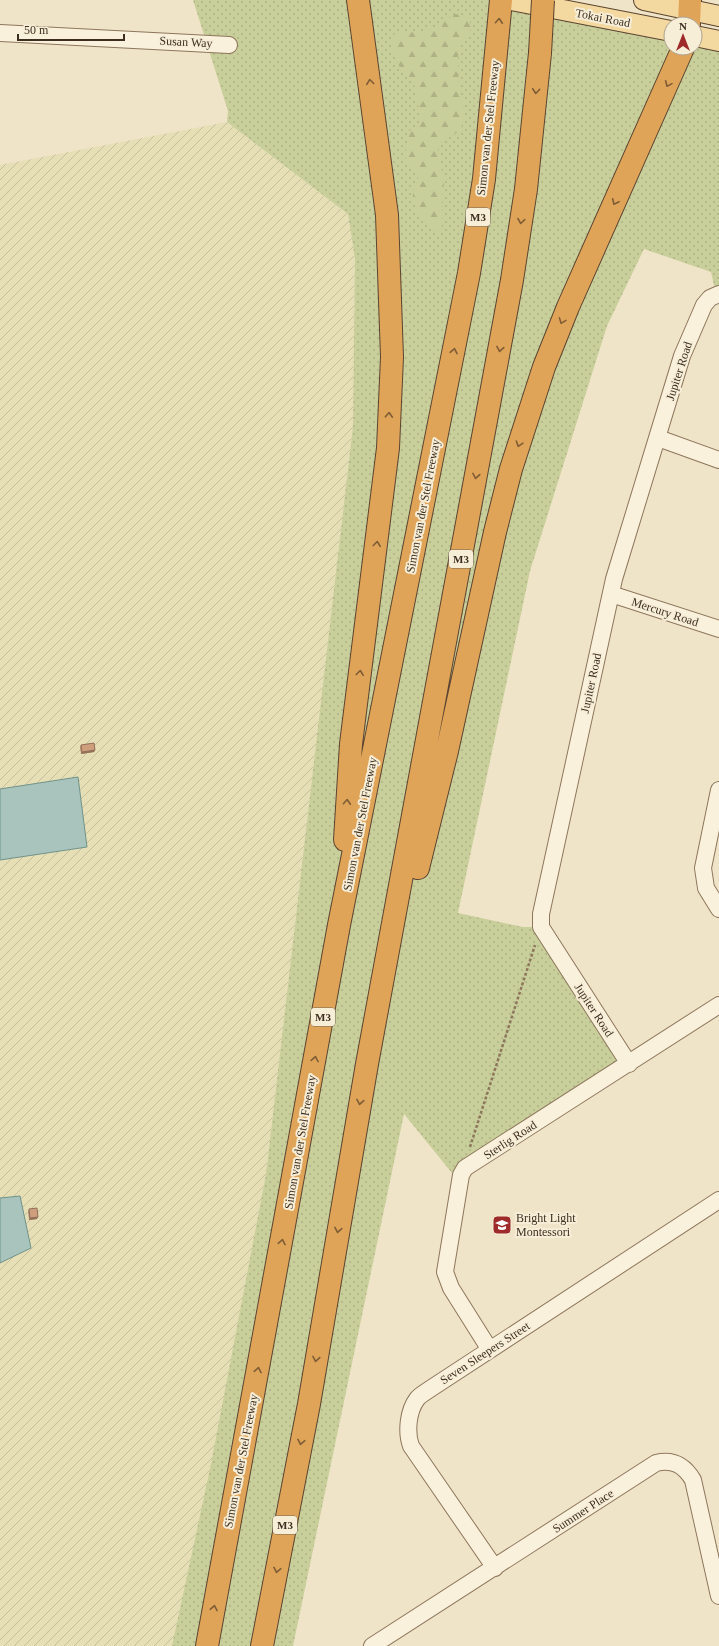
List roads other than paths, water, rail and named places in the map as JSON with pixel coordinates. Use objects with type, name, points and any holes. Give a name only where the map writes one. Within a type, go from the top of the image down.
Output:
[{"type":"highway","points":[[339,925],[351,744],[388,448],[392,357],[387,216],[358,0]]},
{"type":"highway","name":"Simon van der Stel Freeway","points":[[207,1646],[339,925],[469,273],[484,179],[501,0]]},
{"type":"highway","name":"M3","points":[[262,1646],[309,1404],[344,1197],[512,280],[526,189],[540,52],[543,0]]},
{"type":"highway","points":[[388,958],[399,937],[412,892],[447,751],[494,532],[511,469],[544,367],[568,307],[680,56]]},
{"type":"main road","name":"Tokai Road","points":[[512,0],[663,29]]},
{"type":"main road","points":[[644,0],[719,16]]},
{"type":"main road","points":[[703,38],[719,41]]},
{"type":"street","name":"Susan Way","points":[[0,33],[229,44]]},
{"type":"street","name":"Jupiter Road","points":[[629,1064],[541,927],[541,914],[611,594],[682,356],[704,305],[718,294]]},
{"type":"street","points":[[658,438],[719,460]]},
{"type":"street","name":"Mercury Road","points":[[611,594],[719,630]]},
{"type":"street","points":[[719,790],[703,868],[706,888],[719,909]]},
{"type":"street","name":"Sterlig Road","points":[[490,1350],[451,1288],[445,1272],[461,1175],[465,1168],[719,1005]]},
{"type":"street","name":"Seven Sleepers Street","points":[[495,1568],[411,1446],[408,1438],[408,1426],[417,1399],[719,1200]]},
{"type":"street","name":"Summer Place","points":[[372,1646],[656,1463],[665,1461],[683,1467],[693,1480],[718,1588]]},
{"type":"water","points":[[78,777],[87,847],[0,860],[0,789]]},
{"type":"water","points":[[20,1196],[31,1248],[0,1263],[0,1198]]},
{"type":"place","name":"Bright Light Montessori","points":[[502,1225]]}]
